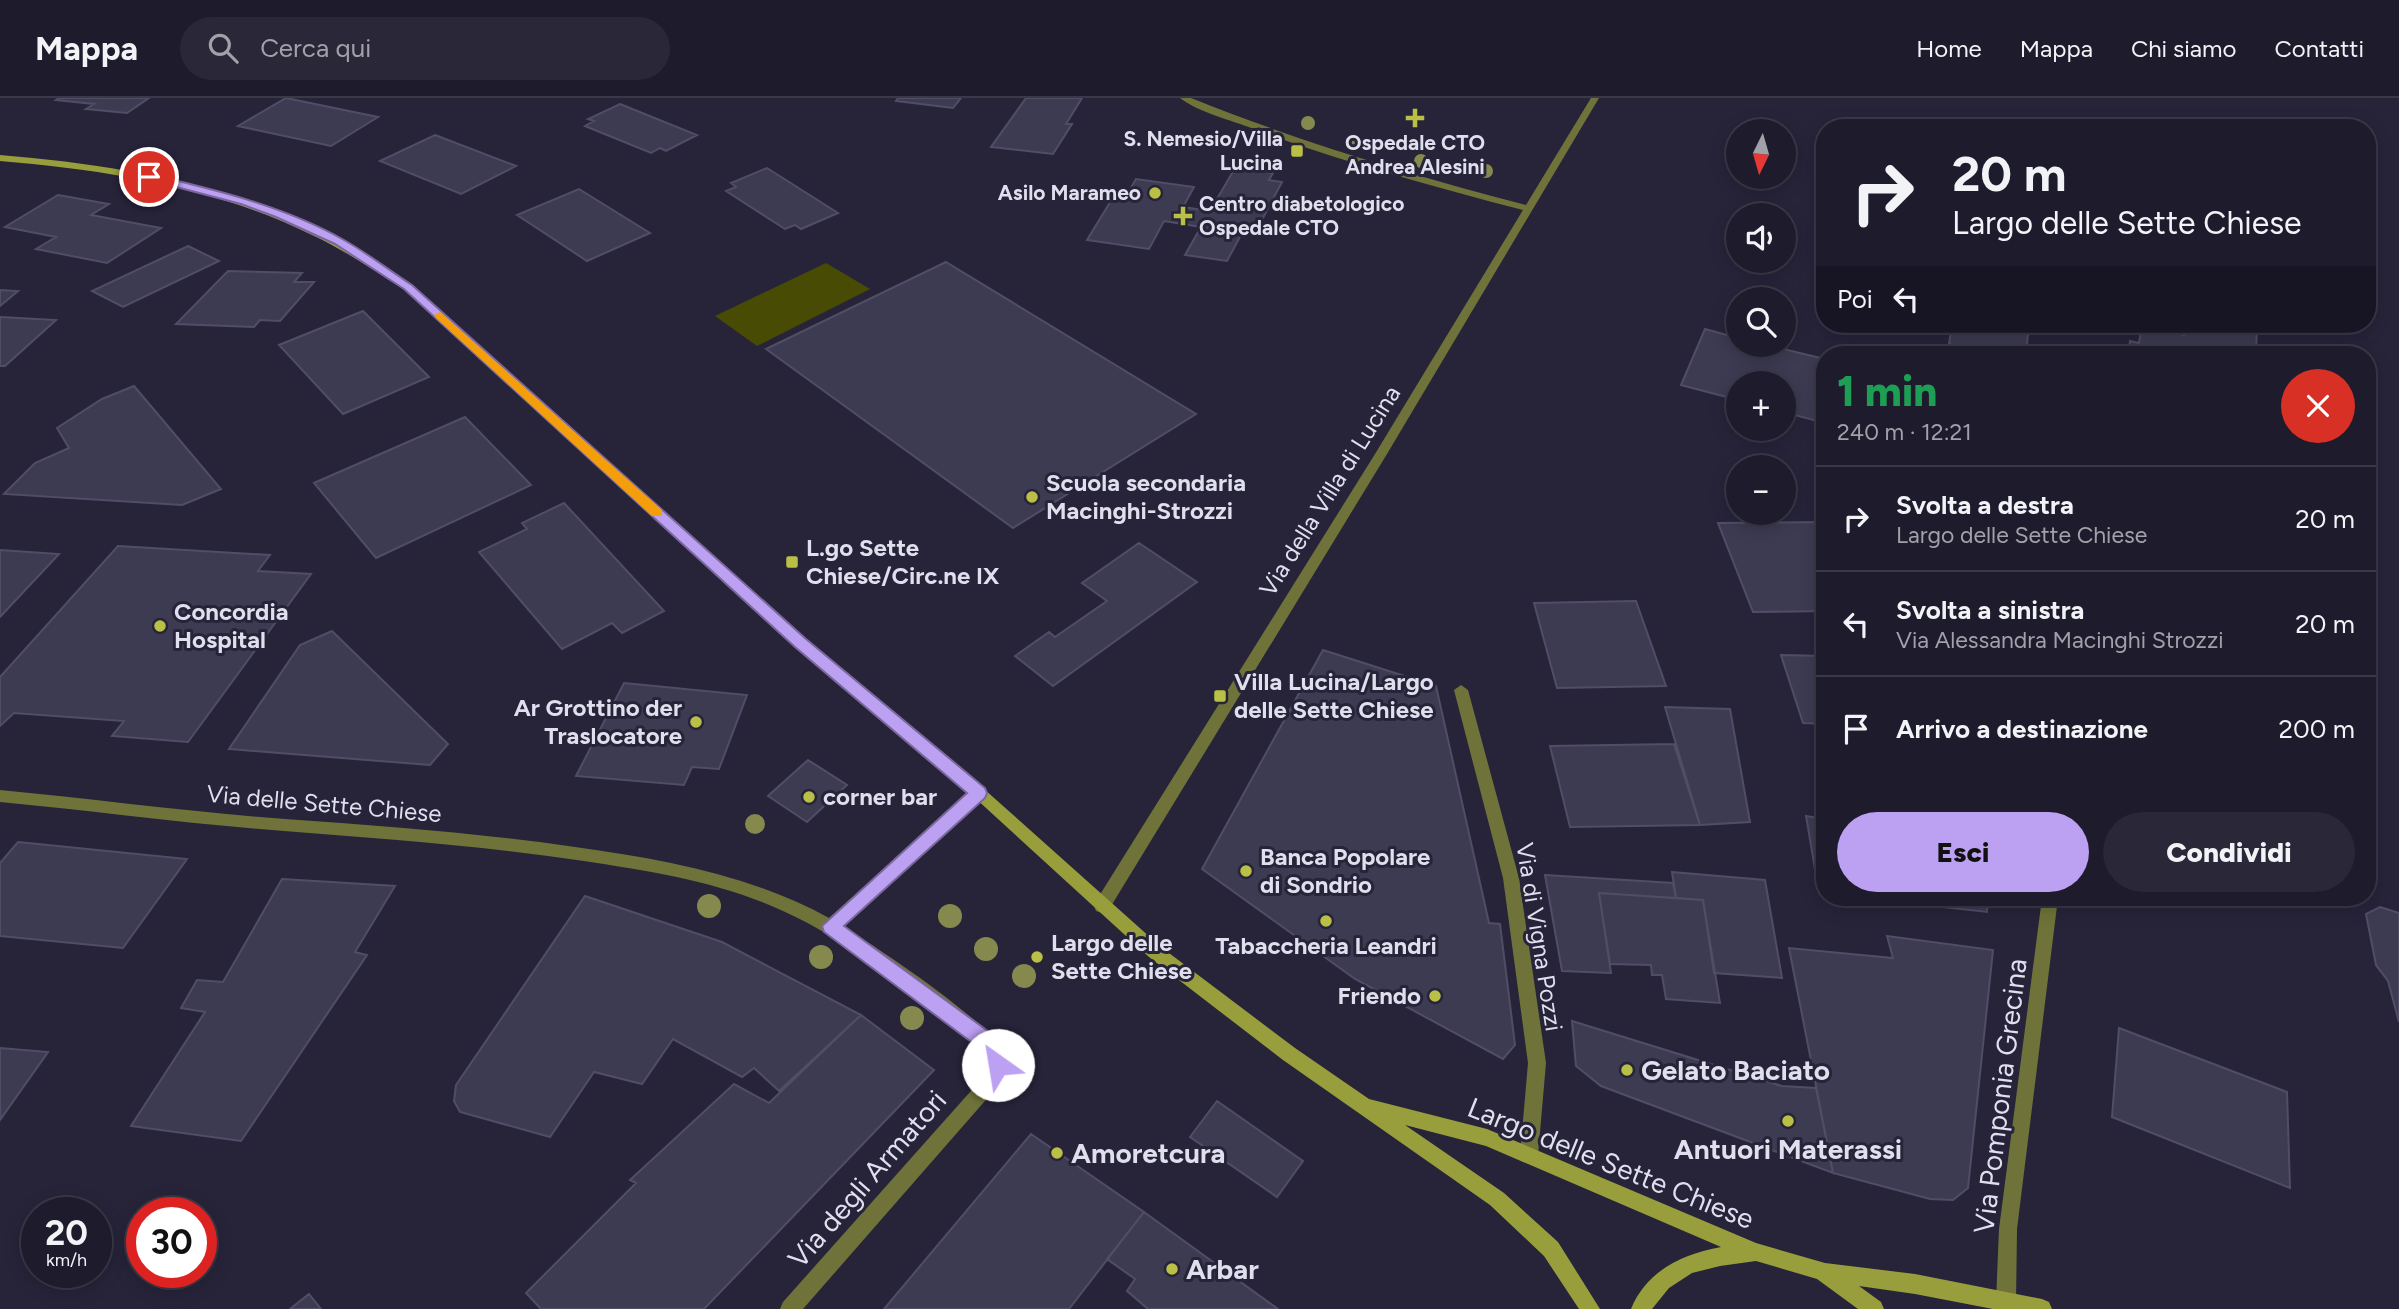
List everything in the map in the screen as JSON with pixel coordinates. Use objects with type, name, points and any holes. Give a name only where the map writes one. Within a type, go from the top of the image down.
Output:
[{"type":"street","points":[[1184,98],[1254,128],[1333,155],[1530,209]]},
{"type":"street","name":"Via della Villa di Lucina","points":[[1102,906],[1530,209],[1595,98]]},
{"type":"street","name":"Largo delle Sette Chiese","points":[[0,158],[124,172],[245,201],[320,232],[381,267],[422,299],[801,643],[979,793],[1164,959],[1289,1054],[1497,1199],[1551,1249],[1590,1309]]},
{"type":"street","name":"Via di Vigna Pozzi","points":[[1461,690],[1513,891],[1536,1063],[1529,1155]]},
{"type":"street","points":[[831,926],[979,793]]},
{"type":"street","name":"Via delle Sette Chiese","points":[[0,796],[271,824],[428,836],[643,863],[724,881],[831,926]]},
{"type":"street","name":"Via Pomponia Grecina","points":[[2006,1301],[2008,1229],[2049,906]]},
{"type":"street","name":"Via degli Armatori","points":[[790,1309],[987,1086],[998,1065],[990,1046],[948,1010],[831,926]]},
{"type":"street","name":"Largo delle Sette Chiese","points":[[1363,1105],[1444,1125],[1529,1155],[1756,1252],[1822,1272],[1915,1284],[2042,1309]]},
{"type":"street","name":"Largo delle Sette Chiese","points":[[1641,1309],[1651,1288],[1680,1267],[1712,1256],[1756,1252]]},
{"type":"street","name":"Largo delle Sette Chiese","points":[[1822,1272],[1874,1309]]},
{"type":"shaded area","points":[[826,263],[870,289],[757,346],[715,316]]},
{"type":"building","points":[[149,98],[127,113],[86,109],[94,104],[56,100]]},
{"type":"building","points":[[286,98],[378,117],[331,146],[238,126]]},
{"type":"building","points":[[898,98],[961,98],[953,108],[896,101]]},
{"type":"building","points":[[1026,98],[1082,98],[1066,124],[1072,124],[1053,154],[991,147]]},
{"type":"building","points":[[620,104],[697,135],[666,151],[660,148],[651,153],[585,126],[594,121],[588,119]]},
{"type":"building","points":[[435,135],[516,166],[461,194],[380,161]]},
{"type":"building","points":[[767,168],[838,213],[801,229],[795,225],[785,229],[726,191],[736,187],[731,183]]},
{"type":"building","name":"Centro diabetologico Ospedale CTO","points":[[1235,168],[1273,173],[1269,180],[1282,182],[1254,235],[1242,233],[1227,261],[1185,255],[1201,227],[1164,221],[1149,249],[1087,240],[1112,199],[1123,201],[1136,179],[1194,187],[1183,207],[1210,211]]},
{"type":"building","points":[[579,189],[650,233],[587,261],[517,215]]},
{"type":"building","points":[[58,195],[109,204],[91,215],[161,228],[107,263],[36,249],[56,237],[5,227]]},
{"type":"building","points":[[188,246],[219,261],[123,307],[92,291]]},
{"type":"building","points":[[946,262],[1196,414],[1013,528],[766,349]]},
{"type":"building","points":[[228,271],[302,273],[294,282],[314,282],[280,321],[260,320],[254,327],[176,324]]},
{"type":"building","points":[[0,290],[18,291],[0,306]]},
{"type":"building","points":[[363,311],[429,377],[343,414],[279,345]]},
{"type":"building","points":[[0,317],[56,320],[5,366],[0,366]]},
{"type":"building","points":[[1705,329],[1726,335],[1726,357],[1796,357],[1796,352],[1816,357],[1816,421],[1796,415],[1796,371],[1726,371],[1726,397],[1681,385]]},
{"type":"building","points":[[1951,333],[2028,333],[2027,346],[1949,344]]},
{"type":"building","points":[[2141,333],[2257,333],[2256,346],[2129,346],[2130,341],[2139,343]]},
{"type":"building","points":[[134,386],[221,489],[182,505],[4,494],[35,463],[69,448],[57,428],[102,399]]},
{"type":"building","points":[[465,417],[531,485],[376,558],[314,483]]},
{"type":"building","points":[[564,503],[664,611],[622,633],[612,623],[562,649],[479,552],[527,529],[522,523]]},
{"type":"building","points":[[1796,522],[1816,522],[1816,611],[1753,612],[1718,523],[1796,525]]},
{"type":"building","points":[[1139,543],[1197,582],[1053,686],[1015,656],[1049,632],[1055,637],[1107,601],[1082,583]]},
{"type":"building","name":"Concordia Hospital","points":[[118,546],[270,555],[258,571],[311,574],[188,742],[112,736],[124,721],[14,713],[0,726],[0,677]]},
{"type":"building","points":[[0,550],[59,554],[0,617]]},
{"type":"building","points":[[1636,601],[1666,686],[1557,688],[1534,603]]},
{"type":"building","points":[[332,631],[448,744],[430,765],[229,749],[300,645]]},
{"type":"building","points":[[1323,650],[1436,686],[1489,923],[1500,924],[1515,1045],[1503,1059],[1355,979],[1202,869]]},
{"type":"building","points":[[1781,655],[1816,656],[1816,724],[1803,723]]},
{"type":"building","points":[[624,683],[747,695],[719,769],[692,767],[684,785],[576,776]]},
{"type":"building","points":[[1665,707],[1730,709],[1750,822],[1700,825]]},
{"type":"building","points":[[1674,744],[1700,825],[1570,827],[1550,746]]},
{"type":"building","points":[[808,760],[847,785],[807,822],[768,796]]},
{"type":"building","points":[[1806,816],[1816,818],[1816,875]]},
{"type":"building","points":[[18,842],[187,859],[123,948],[0,936],[0,863]]},
{"type":"building","points":[[1672,872],[1765,880],[1782,978],[1714,973],[1703,900],[1676,898]]},
{"type":"building","points":[[1545,875],[1673,883],[1676,898],[1599,893],[1611,973],[1562,971]]},
{"type":"building","points":[[282,879],[395,886],[355,952],[367,955],[241,1141],[131,1126],[205,1012],[181,1008],[197,980],[223,982]]},
{"type":"building","points":[[1599,893],[1703,900],[1720,1003],[1666,999],[1662,975],[1652,975],[1651,965],[1610,964]]},
{"type":"building","points":[[585,896],[722,942],[861,1015],[779,1091],[754,1068],[742,1077],[673,1039],[642,1084],[594,1072],[550,1137],[460,1112],[454,1101],[456,1085]]},
{"type":"building","points":[[1933,906],[1987,906],[1987,912]]},
{"type":"building","points":[[2380,907],[2399,913],[2399,1022],[2388,981],[2376,965],[2366,914]]},
{"type":"building","points":[[1887,936],[1993,950],[1968,1188],[1953,1200],[1930,1199],[1833,1173],[1789,948],[1893,958]]},
{"type":"building","points":[[861,1015],[934,1070],[704,1309],[541,1309],[526,1293],[636,1183],[630,1180],[734,1084],[769,1103]]},
{"type":"building","points":[[1572,1021],[1782,1086],[1816,1088],[1833,1173],[1601,1086],[1576,1066]]},
{"type":"building","points":[[2119,1028],[2287,1092],[2290,1188],[2112,1117]]},
{"type":"building","points":[[0,1048],[48,1052],[0,1120]]},
{"type":"building","points":[[1217,1101],[1303,1161],[1277,1197],[1190,1137]]},
{"type":"building","points":[[1031,1134],[1144,1212],[1069,1309],[884,1309]]},
{"type":"building","name":"Arbar","points":[[1144,1212],[1278,1309],[1148,1309],[1127,1291],[1135,1279],[1107,1259]]},
{"type":"building","points":[[309,1294],[321,1309],[290,1309]]},
{"type":"slow traffic","points":[[440,315],[657,513]]},
{"type":"place","name":"Ospedale CTO Andrea Alesini","points":[[1415,118]]},
{"type":"place","name":"S. Nemesio/Villa Lucina","points":[[1297,151]]},
{"type":"place","name":"Asilo Marameo","points":[[1155,193]]},
{"type":"place","name":"Centro diabetologico Ospedale CTO","points":[[1183,216]]},
{"type":"place","name":"Scuola secondaria Macinghi-Strozzi","points":[[1032,497]]},
{"type":"place","name":"L.go Sette Chiese/Circ.ne IX","points":[[792,562]]},
{"type":"place","name":"Concordia Hospital","points":[[160,626]]},
{"type":"place","name":"Villa Lucina/Largo delle Sette Chiese","points":[[1220,696]]},
{"type":"place","name":"Ar Grottino der Traslocatore","points":[[696,722]]},
{"type":"place","name":"corner bar","points":[[809,797]]},
{"type":"place","name":"Banca Popolare di Sondrio","points":[[1246,871]]},
{"type":"place","name":"Tabaccheria Leandri","points":[[1326,921]]},
{"type":"place","name":"Largo delle Sette Chiese","points":[[1037,957]]},
{"type":"place","name":"Friendo","points":[[1435,996]]},
{"type":"place","name":"Gelato Baciato","points":[[1627,1070]]},
{"type":"place","name":"Antuori Materassi","points":[[1788,1121]]},
{"type":"place","name":"Amoretcura","points":[[1057,1153]]},
{"type":"place","name":"Arbar","points":[[1172,1269]]},
{"type":"route","points":[[149,177],[257,205],[339,242],[408,287],[831,670],[979,793],[831,926],[948,1010],[990,1046],[995,1052],[998,1065]]}]
